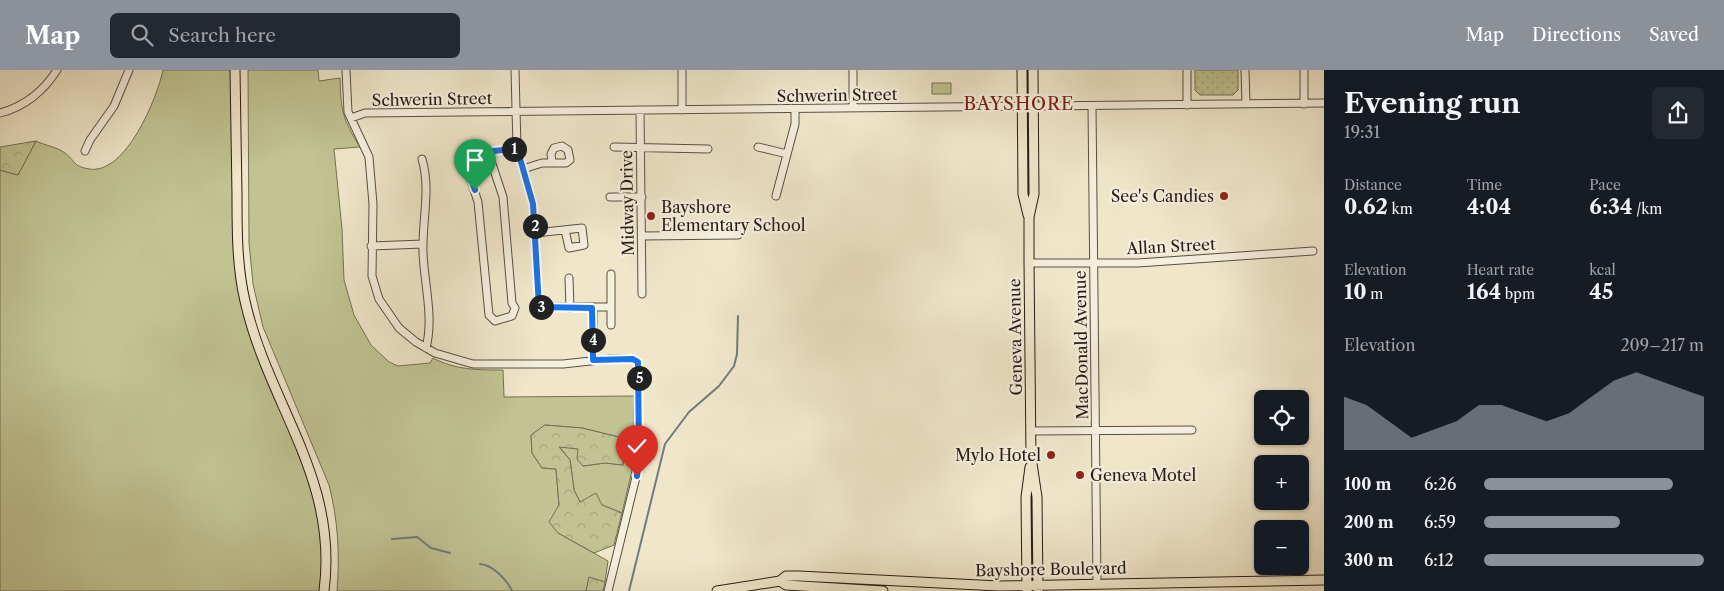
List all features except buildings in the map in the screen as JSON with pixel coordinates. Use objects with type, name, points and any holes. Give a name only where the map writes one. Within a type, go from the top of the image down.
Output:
[{"type":"main road","points":[[236,70],[238,249],[242,289],[254,336],[307,460],[318,495],[326,545],[324,591]]},
{"type":"main road","name":"Geneva Avenue","points":[[1022,70],[1023,194],[1029,217]]},
{"type":"main road","name":"Geneva Avenue","points":[[1027,589],[1026,497],[1031,457],[1029,217],[1034,194],[1033,70]]},
{"type":"main road","name":"Geneva Avenue","points":[[1031,457],[1037,497],[1038,588]]},
{"type":"main road","name":"Bayshore Boulevard","points":[[718,591],[780,581],[786,576],[1027,589],[1097,584],[1324,580]]},
{"type":"main road","name":"Bayshore Boulevard","points":[[780,581],[786,585],[883,591]]},
{"type":"street","points":[[0,113],[26,103],[45,86],[57,70]]},
{"type":"street","points":[[85,151],[90,140],[114,106],[129,70]]},
{"type":"street","points":[[346,70],[348,107],[369,157],[373,204],[371,246],[373,282],[384,310],[398,328],[426,348],[453,360],[483,365],[563,364],[593,360],[637,360],[639,364],[638,469],[608,591]]},
{"type":"street","points":[[515,70],[517,148],[532,197],[539,307],[611,307]]},
{"type":"street","points":[[682,70],[682,110]]},
{"type":"street","points":[[853,70],[853,108]]},
{"type":"street","points":[[1187,70],[1187,105]]},
{"type":"street","points":[[1246,70],[1246,104]]},
{"type":"street","points":[[1304,70],[1304,104]]},
{"type":"street","name":"Schwerin Street","points":[[351,118],[365,113],[1324,103]]},
{"type":"street","name":"MacDonald Avenue","points":[[1092,106],[1097,584]]},
{"type":"street","points":[[776,196],[794,124],[795,109]]},
{"type":"street","name":"Midway Drive","points":[[640,110],[642,294]]},
{"type":"street","points":[[614,147],[708,149]]},
{"type":"street","points":[[758,147],[787,154]]},
{"type":"street","points":[[488,152],[503,197],[515,308],[512,316],[495,321],[489,315],[478,202],[465,162],[466,157],[471,154],[517,148]]},
{"type":"street","points":[[422,159],[427,189],[423,244],[428,298],[429,336],[426,348]]},
{"type":"street","points":[[523,168],[542,163],[552,163]]},
{"type":"street","points":[[610,198],[642,197]]},
{"type":"street","points":[[535,232],[565,230]]},
{"type":"street","points":[[642,236],[738,235]]},
{"type":"street","points":[[371,246],[423,244]]},
{"type":"street","name":"Allan Street","points":[[1029,263],[1138,262],[1313,251]]},
{"type":"street","points":[[611,274],[611,325]]},
{"type":"street","points":[[569,278],[570,308]]},
{"type":"street","points":[[592,308],[593,360]]},
{"type":"street","points":[[1031,431],[1192,430]]},
{"type":"green space","points":[[163,70],[235,70],[238,241],[244,301],[318,495],[324,591],[0,591],[0,170],[18,175],[36,141],[62,151],[77,165],[84,168],[103,168],[115,160],[127,148],[138,132],[154,98]]},
{"type":"green space","points":[[248,70],[318,70],[319,81],[340,78],[341,99],[346,121],[360,147],[334,149],[342,229],[344,280],[354,315],[371,345],[389,362],[398,366],[430,363],[433,358],[458,367],[503,370],[504,397],[634,396],[634,462],[622,513],[602,505],[580,502],[574,490],[570,460],[559,446],[578,449],[583,466],[605,463],[623,465],[623,438],[582,428],[545,425],[531,435],[532,453],[542,468],[556,469],[559,505],[558,533],[608,561],[605,582],[589,578],[586,591],[337,591],[337,538],[329,485],[263,327],[253,284],[249,243]]},
{"type":"green space","points":[[1195,70],[1238,70],[1238,90],[1233,95],[1200,95],[1195,90]]},
{"type":"green space","points":[[932,83],[951,83],[951,94],[932,94]]},
{"type":"green space","points":[[36,141],[18,175],[0,170],[0,147]]},
{"type":"green space","points":[[545,425],[582,428],[623,438],[623,465],[605,463],[583,466],[577,459],[578,449],[559,447],[570,460],[574,490],[580,502],[596,493],[602,505],[622,513],[614,545],[594,553],[558,533],[549,522],[559,505],[556,469],[542,468],[532,453],[531,435]]},
{"type":"green space","points":[[589,577],[605,582],[603,591],[586,591]]},
{"type":"waterway","points":[[629,591],[665,444],[689,412],[719,386],[734,366],[737,354],[738,316]]},
{"type":"waterway","points":[[392,539],[417,537],[431,548],[450,553]]},
{"type":"waterway","points":[[480,564],[490,567],[499,574],[512,591]]},
{"type":"place","name":"See's Candies","points":[[1224,196]]},
{"type":"place","name":"Bayshore Elementary School","points":[[651,216]]},
{"type":"place","name":"Mylo Hotel","points":[[1051,455]]},
{"type":"place","name":"Geneva Motel","points":[[1080,475]]},
{"type":"district","name":"BAYSHORE","points":[[1019,104]]},
{"type":"route","points":[[475,190],[465,162],[466,157],[471,154],[517,148],[533,204],[539,307],[592,308],[593,360],[635,359],[639,364],[639,456],[637,476]]}]
